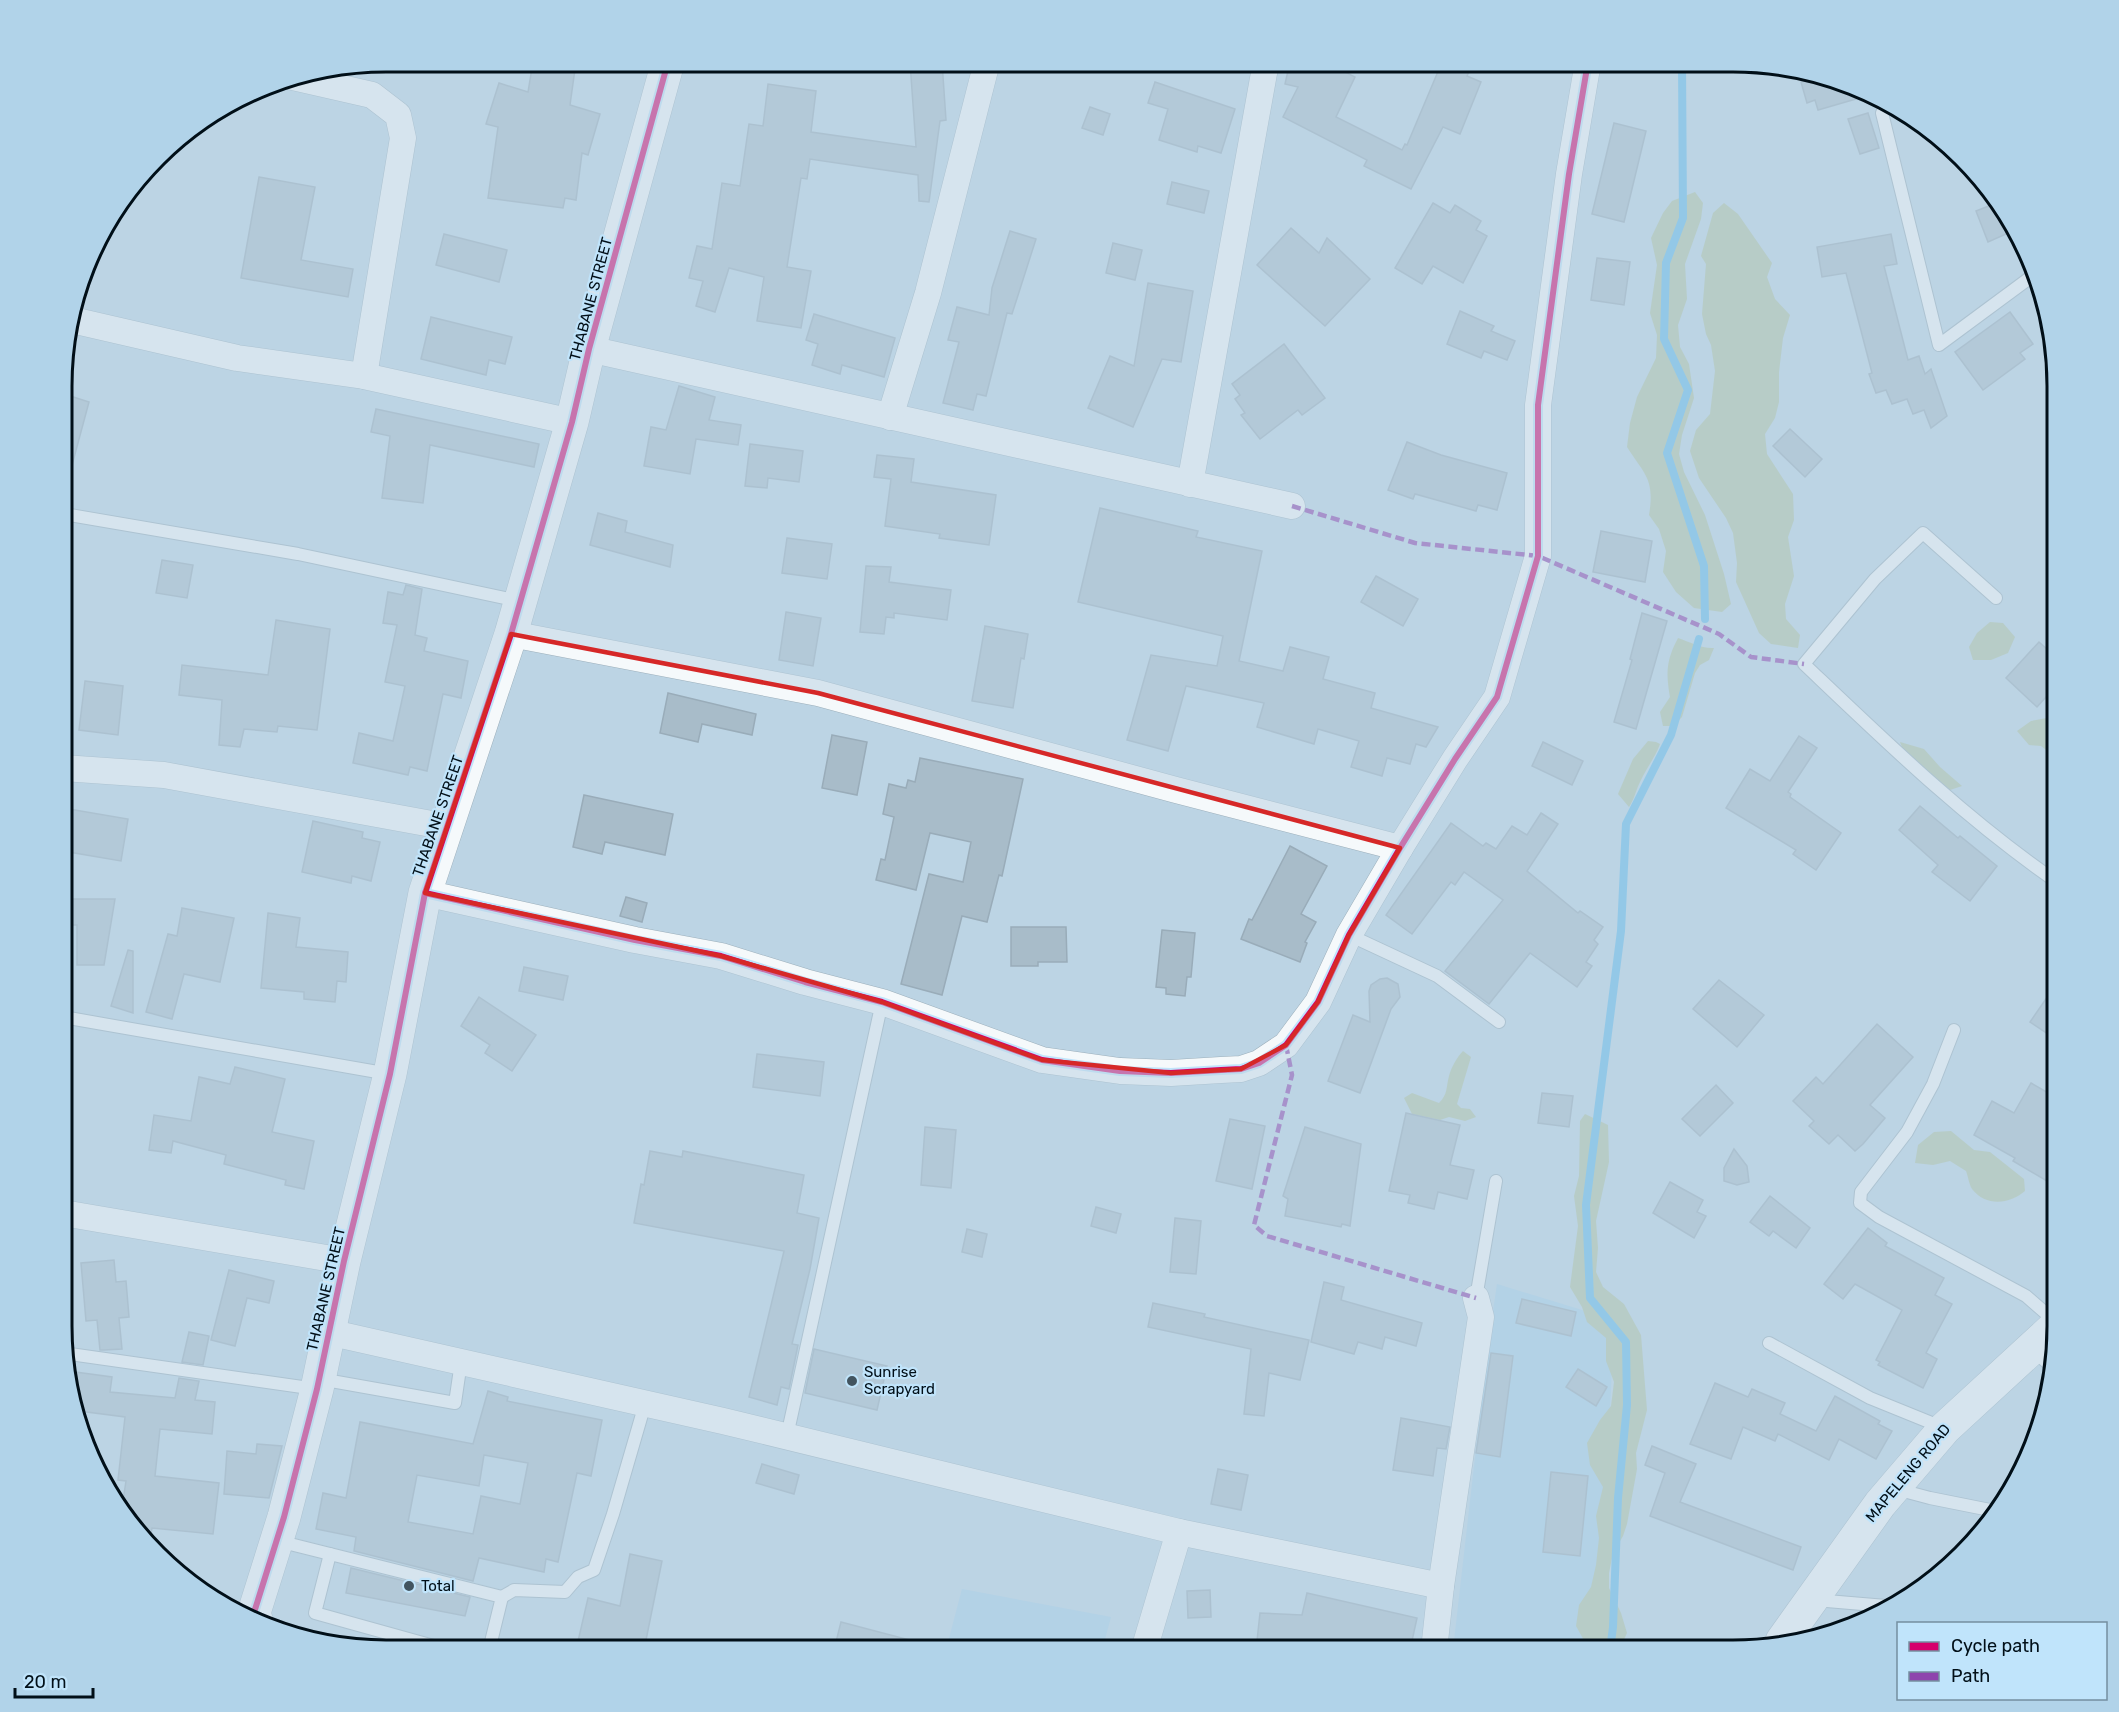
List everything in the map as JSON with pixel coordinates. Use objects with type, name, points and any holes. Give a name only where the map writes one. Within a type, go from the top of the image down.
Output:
[{"type":"street","name":"THABANE STREET","points":[[255,1611],[277,1541],[318,1384],[344,1260],[390,1074],[425,892],[511,633],[572,422],[665,72]]},
{"type":"street","points":[[890,417],[928,293],[984,72]]},
{"type":"street","points":[[1190,484],[1264,72]]},
{"type":"street","points":[[425,892],[635,940],[721,956],[882,1002],[1042,1060],[1120,1071],[1171,1073],[1241,1069],[1259,1063],[1286,1045],[1318,1002],[1349,935],[1400,848],[1455,759],[1497,697],[1538,556],[1538,405],[1569,174],[1586,72]]},
{"type":"street","points":[[311,81],[372,95],[398,115],[403,138],[364,376]]},
{"type":"street","points":[[79,322],[237,358],[364,376],[572,422]]},
{"type":"street","points":[[590,349],[1292,506]]},
{"type":"street","points":[[511,633],[818,693],[1400,848]]},
{"type":"street","points":[[72,769],[164,775],[448,826]]},
{"type":"street","points":[[72,1215],[344,1260]]},
{"type":"street","points":[[1435,1640],[1481,1317],[1476,1298]]},
{"type":"street","points":[[328,1332],[787,1436],[1179,1532],[1441,1586]]},
{"type":"street","name":"MAPELENG ROAD","points":[[1786,1635],[1893,1488],[1945,1428],[2042,1358]]},
{"type":"street","points":[[1147,1640],[1179,1532]]},
{"type":"lane","points":[[1882,113],[1939,345],[2028,279]]},
{"type":"lane","points":[[72,515],[298,554],[520,601]]},
{"type":"lane","points":[[1996,598],[1923,532],[1875,579],[1803,664],[1903,758],[1998,838],[2047,875]]},
{"type":"lane","points":[[1349,935],[1437,976],[1499,1022]]},
{"type":"lane","points":[[787,1436],[882,1002]]},
{"type":"lane","points":[[72,1019],[390,1074]]},
{"type":"lane","points":[[1954,1029],[1928,1094],[1907,1132],[1861,1192],[1860,1203],[1879,1217],[2026,1296],[2047,1315]]},
{"type":"lane","points":[[1476,1298],[1496,1181]]},
{"type":"lane","points":[[1769,1342],[1870,1398],[1945,1428]]},
{"type":"lane","points":[[74,1354],[455,1403],[460,1362]]},
{"type":"lane","points":[[277,1541],[502,1597],[514,1590],[565,1592],[578,1577],[594,1570],[645,1404]]},
{"type":"lane","points":[[1893,1488],[1988,1510]]},
{"type":"lane","points":[[330,1554],[315,1613],[412,1640]]},
{"type":"lane","points":[[491,1640],[502,1597]]},
{"type":"lane","points":[[1811,1600],[1877,1605]]},
{"type":"highlighted area","points":[[511,634],[818,693],[1400,848],[1349,935],[1318,1002],[1286,1045],[1241,1069],[1171,1073],[1042,1060],[882,1002],[721,956],[425,893]]},
{"type":"shaded area","points":[[1497,1284],[1595,1314],[1613,1344],[1599,1640],[1454,1640]]},
{"type":"shaded area","points":[[962,1589],[1111,1617],[1105,1640],[949,1640]]},
{"type":"green space","points":[[1695,192],[1703,203],[1701,219],[1685,264],[1687,299],[1678,325],[1680,347],[1689,364],[1694,398],[1682,435],[1679,454],[1684,472],[1705,515],[1724,574],[1731,604],[1722,612],[1694,608],[1676,592],[1663,572],[1666,551],[1659,529],[1649,515],[1651,493],[1647,478],[1627,447],[1637,397],[1656,358],[1657,335],[1650,313],[1657,265],[1651,238],[1663,213],[1672,201]]},
{"type":"green space","points":[[1724,203],[1738,214],[1772,263],[1767,277],[1775,299],[1790,315],[1783,338],[1779,372],[1779,402],[1775,418],[1765,434],[1767,454],[1793,494],[1794,520],[1788,537],[1794,576],[1785,604],[1786,619],[1800,635],[1798,648],[1771,644],[1759,633],[1736,582],[1737,563],[1733,533],[1726,518],[1699,478],[1690,451],[1696,430],[1710,414],[1715,371],[1711,345],[1702,314],[1706,264],[1701,256],[1713,213]]},
{"type":"green space","points":[[1990,622],[2003,623],[2015,637],[2008,653],[1991,660],[1973,660],[1969,647],[1977,633]]},
{"type":"green space","points":[[1678,638],[1700,646],[1714,648],[1709,660],[1700,665],[1695,673],[1682,717],[1673,726],[1663,726],[1660,712],[1670,697],[1668,667]]},
{"type":"green space","points":[[2047,718],[2047,750],[2041,746],[2029,745],[2017,731],[2031,721]]},
{"type":"green space","points":[[1648,741],[1660,744],[1629,807],[1618,794],[1633,759]]},
{"type":"green space","points":[[1900,742],[1924,749],[1962,786],[1950,790],[1905,755]]},
{"type":"green space","points":[[1463,1051],[1471,1057],[1457,1104],[1461,1108],[1470,1109],[1476,1117],[1465,1121],[1449,1117],[1440,1120],[1412,1114],[1404,1098],[1412,1093],[1439,1103],[1445,1093],[1453,1066]]},
{"type":"green space","points":[[1585,1114],[1608,1125],[1609,1162],[1596,1221],[1598,1248],[1596,1272],[1603,1287],[1624,1304],[1641,1335],[1647,1410],[1636,1453],[1637,1469],[1627,1524],[1613,1553],[1609,1573],[1609,1588],[1621,1613],[1627,1633],[1624,1640],[1584,1640],[1576,1626],[1579,1605],[1591,1587],[1596,1565],[1599,1538],[1596,1516],[1603,1487],[1590,1465],[1587,1443],[1611,1406],[1614,1382],[1606,1361],[1606,1338],[1587,1322],[1582,1307],[1570,1287],[1578,1226],[1574,1196],[1579,1176],[1580,1121]]},
{"type":"green space","points":[[1951,1131],[1974,1150],[1990,1152],[2024,1179],[2025,1191],[2012,1199],[1991,1201],[1978,1195],[1971,1187],[1966,1171],[1950,1161],[1933,1165],[1915,1163],[1918,1145],[1934,1132]]},
{"type":"building","points":[[531,72],[575,72],[570,105],[600,114],[588,155],[582,153],[576,200],[565,198],[563,208],[488,198],[498,127],[486,124],[499,83],[528,92]]},
{"type":"building","points":[[911,72],[943,72],[946,120],[940,121],[929,202],[919,201],[918,175],[810,159],[807,179],[801,178],[787,267],[811,271],[801,328],[757,321],[764,277],[729,268],[715,312],[696,306],[703,281],[689,278],[697,246],[712,249],[722,183],[740,186],[749,124],[763,126],[768,84],[816,91],[811,132],[916,147]]},
{"type":"building","points":[[1288,72],[1345,72],[1355,77],[1336,117],[1402,150],[1405,144],[1407,145],[1438,72],[1469,72],[1467,76],[1481,82],[1460,134],[1443,127],[1411,189],[1364,166],[1367,160],[1283,117],[1298,87],[1285,84]]},
{"type":"building","points":[[1155,82],[1235,109],[1221,153],[1198,146],[1197,152],[1159,140],[1168,109],[1148,103]]},
{"type":"building","points":[[1801,82],[1815,83],[1859,98],[1818,110],[1815,100],[1807,103]]},
{"type":"building","points":[[1090,107],[1110,114],[1103,135],[1082,128]]},
{"type":"building","points":[[1868,113],[1879,148],[1860,154],[1848,119]]},
{"type":"building","points":[[1614,123],[1646,131],[1624,222],[1592,214]]},
{"type":"building","points":[[259,177],[315,187],[301,260],[353,269],[348,297],[241,278]]},
{"type":"building","points":[[1172,182],[1209,191],[1204,213],[1167,204]]},
{"type":"building","points":[[1433,203],[1450,213],[1455,205],[1481,221],[1476,230],[1487,236],[1463,283],[1433,266],[1422,284],[1395,268]]},
{"type":"building","points":[[1990,206],[2007,233],[1988,242],[1976,211]]},
{"type":"building","points":[[1291,228],[1319,253],[1327,238],[1370,279],[1325,326],[1257,265]]},
{"type":"building","points":[[1010,231],[1036,239],[1012,314],[1007,313],[986,396],[977,394],[973,410],[943,403],[959,342],[948,340],[957,307],[989,315],[992,288]]},
{"type":"building","points":[[444,234],[507,250],[499,282],[436,265]]},
{"type":"building","points":[[1891,234],[1897,264],[1884,266],[1908,360],[1919,356],[1925,374],[1931,369],[1947,416],[1931,428],[1924,410],[1913,414],[1907,399],[1892,404],[1886,390],[1876,393],[1869,374],[1872,373],[1846,273],[1822,277],[1817,247]]},
{"type":"building","points":[[1113,243],[1142,250],[1135,280],[1106,273]]},
{"type":"building","points":[[1597,258],[1630,262],[1624,305],[1591,300]]},
{"type":"building","points":[[1148,283],[1193,291],[1181,362],[1162,359],[1133,427],[1088,408],[1110,356],[1134,366]]},
{"type":"building","points":[[1460,311],[1494,326],[1491,331],[1515,341],[1507,360],[1484,351],[1481,358],[1447,344]]},
{"type":"building","points":[[2010,312],[2033,344],[2020,353],[2025,359],[1983,390],[1955,352]]},
{"type":"building","points":[[814,314],[895,338],[884,377],[842,365],[840,374],[812,365],[818,344],[806,340]]},
{"type":"building","points":[[431,317],[512,337],[505,364],[489,360],[486,375],[421,359]]},
{"type":"building","points":[[1284,344],[1325,398],[1302,415],[1298,410],[1260,439],[1241,415],[1245,413],[1235,399],[1240,395],[1232,384]]},
{"type":"building","points":[[679,386],[715,397],[709,420],[741,425],[738,445],[696,439],[690,474],[644,466],[651,427],[666,430]]},
{"type":"building","points":[[72,397],[89,402],[72,465]]},
{"type":"building","points":[[376,409],[539,444],[534,467],[430,445],[423,503],[382,498],[390,436],[371,432]]},
{"type":"building","points":[[1790,429],[1822,459],[1805,477],[1773,446]]},
{"type":"building","points":[[1407,442],[1441,455],[1507,473],[1497,510],[1478,505],[1476,511],[1415,494],[1413,499],[1388,490]]},
{"type":"building","points":[[750,444],[803,451],[799,482],[768,478],[767,488],[745,486]]},
{"type":"building","points":[[877,455],[914,459],[911,482],[996,495],[989,545],[939,538],[940,534],[885,526],[891,479],[874,477]]},
{"type":"building","points":[[1100,508],[1198,531],[1196,537],[1262,551],[1239,661],[1283,671],[1290,647],[1329,657],[1323,679],[1375,693],[1371,708],[1438,727],[1426,747],[1416,744],[1410,764],[1387,758],[1382,776],[1351,767],[1359,741],[1318,729],[1314,744],[1257,727],[1264,703],[1186,686],[1168,751],[1127,740],[1151,655],[1217,666],[1223,636],[1078,602]]},
{"type":"building","points":[[598,513],[627,521],[625,532],[673,545],[670,567],[590,545]]},
{"type":"building","points":[[1601,531],[1652,541],[1645,582],[1593,572]]},
{"type":"building","points":[[787,538],[832,544],[827,579],[782,573]]},
{"type":"building","points":[[162,560],[193,565],[187,598],[156,593]]},
{"type":"building","points":[[866,566],[891,567],[889,582],[951,590],[947,620],[894,613],[894,618],[886,617],[884,634],[860,632]]},
{"type":"building","points":[[1376,576],[1418,599],[1403,626],[1361,602]]},
{"type":"building","points":[[406,585],[422,589],[415,635],[427,638],[424,651],[468,661],[461,698],[443,694],[427,771],[410,767],[408,775],[353,763],[359,733],[393,741],[405,686],[385,682],[397,625],[383,623],[388,592],[403,595]]},
{"type":"building","points":[[786,612],[821,618],[813,666],[779,660]]},
{"type":"building","points":[[1642,613],[1667,621],[1636,729],[1614,722],[1632,660],[1630,659]]},
{"type":"building","points":[[276,620],[330,629],[317,730],[278,726],[277,732],[244,729],[240,747],[219,745],[222,700],[179,695],[182,665],[268,675]]},
{"type":"building","points":[[985,626],[1028,634],[1024,659],[1021,658],[1013,708],[972,701]]},
{"type":"building","points":[[2039,642],[2047,649],[2047,696],[2037,707],[2006,678]]},
{"type":"building","points":[[85,681],[123,686],[118,735],[79,730]]},
{"type":"building","points":[[668,693],[756,714],[752,735],[702,724],[698,742],[660,733]]},
{"type":"building","points":[[832,735],[867,742],[857,795],[822,788]]},
{"type":"building","points":[[1799,736],[1817,748],[1788,792],[1791,794],[1790,797],[1841,833],[1816,870],[1793,854],[1796,850],[1726,808],[1750,769],[1770,781]]},
{"type":"building","points":[[1543,742],[1583,761],[1572,785],[1532,766]]},
{"type":"building","points":[[920,758],[1023,779],[1002,876],[999,875],[987,922],[962,916],[942,995],[901,984],[929,874],[963,882],[971,842],[930,833],[916,890],[876,880],[881,859],[885,860],[894,817],[883,814],[889,784],[906,788],[908,780],[915,782]]},
{"type":"building","points":[[584,795],[673,814],[665,855],[605,842],[602,854],[573,847]]},
{"type":"building","points":[[1920,806],[1958,838],[1960,836],[1997,866],[1970,901],[1932,872],[1938,865],[1899,830]]},
{"type":"building","points":[[72,810],[128,819],[121,861],[72,853]]},
{"type":"building","points":[[1541,813],[1558,824],[1527,871],[1578,913],[1580,911],[1603,927],[1594,940],[1598,944],[1586,962],[1592,966],[1577,987],[1530,953],[1489,1004],[1445,971],[1503,900],[1464,872],[1455,885],[1451,882],[1412,934],[1386,915],[1451,823],[1483,846],[1486,843],[1496,849],[1512,826],[1527,835]]},
{"type":"building","points":[[313,821],[363,832],[362,838],[380,842],[371,881],[352,876],[351,883],[302,872]]},
{"type":"building","points":[[1290,846],[1327,866],[1301,914],[1316,922],[1305,942],[1307,943],[1300,962],[1241,939],[1249,919],[1252,920]]},
{"type":"building","points":[[626,897],[647,903],[642,922],[620,916]]},
{"type":"building","points":[[72,899],[115,899],[104,965],[77,965],[77,925],[72,925]]},
{"type":"building","points":[[182,908],[234,918],[220,982],[184,974],[172,1019],[146,1012],[168,934],[177,936]]},
{"type":"building","points":[[268,913],[300,918],[296,947],[348,952],[346,982],[337,981],[335,1002],[304,999],[304,992],[261,988]]},
{"type":"building","points":[[1011,927],[1066,927],[1067,962],[1038,962],[1038,966],[1011,966]]},
{"type":"building","points":[[1162,930],[1195,933],[1191,977],[1187,977],[1185,996],[1166,994],[1166,988],[1156,987]]},
{"type":"building","points":[[128,950],[133,951],[133,1013],[111,1006]]},
{"type":"building","points":[[524,967],[568,976],[563,1000],[519,991]]},
{"type":"building","points":[[1387,978],[1398,984],[1400,997],[1391,1009],[1360,1093],[1328,1081],[1353,1015],[1370,1022],[1369,991],[1371,985],[1380,979]]},
{"type":"building","points":[[1719,980],[1764,1015],[1737,1047],[1693,1009]]},
{"type":"building","points":[[479,997],[536,1035],[512,1071],[485,1053],[490,1045],[461,1026]]},
{"type":"building","points":[[2047,997],[2047,1033],[2030,1022]]},
{"type":"building","points":[[1877,1024],[1913,1057],[1870,1105],[1885,1118],[1863,1144],[1855,1151],[1838,1135],[1829,1144],[1809,1126],[1814,1121],[1793,1101],[1816,1077],[1823,1084]]},
{"type":"building","points":[[757,1054],[824,1062],[820,1096],[753,1087]]},
{"type":"building","points":[[235,1067],[285,1079],[272,1132],[314,1141],[304,1189],[285,1185],[286,1180],[224,1164],[226,1155],[173,1141],[171,1153],[149,1150],[154,1115],[191,1121],[199,1077],[230,1084]]},
{"type":"building","points":[[2031,1083],[2047,1092],[2047,1181],[2013,1161],[2015,1158],[1974,1135],[1992,1101],[2014,1113]]},
{"type":"building","points":[[1716,1085],[1733,1103],[1700,1136],[1682,1119]]},
{"type":"building","points":[[1542,1093],[1573,1096],[1569,1127],[1538,1123]]},
{"type":"building","points":[[1406,1113],[1460,1125],[1450,1165],[1474,1170],[1467,1199],[1438,1192],[1434,1209],[1408,1203],[1410,1195],[1389,1191]]},
{"type":"building","points":[[1230,1119],[1265,1126],[1252,1189],[1216,1181]]},
{"type":"building","points":[[925,1127],[956,1130],[951,1188],[921,1185]]},
{"type":"building","points":[[1305,1127],[1361,1144],[1350,1226],[1342,1224],[1341,1227],[1285,1216],[1288,1199],[1283,1196]]},
{"type":"building","points":[[1734,1149],[1747,1166],[1749,1182],[1737,1185],[1724,1181],[1724,1168]]},
{"type":"building","points":[[650,1151],[682,1157],[683,1151],[804,1175],[797,1213],[819,1218],[810,1269],[792,1344],[798,1345],[789,1389],[781,1387],[777,1405],[749,1397],[784,1251],[634,1223]]},
{"type":"building","points":[[1670,1182],[1703,1200],[1697,1212],[1706,1216],[1694,1238],[1653,1213]]},
{"type":"building","points":[[1770,1196],[1810,1228],[1796,1248],[1773,1231],[1769,1236],[1750,1222]]},
{"type":"building","points":[[1096,1207],[1121,1214],[1116,1233],[1091,1226]]},
{"type":"building","points":[[1175,1218],[1201,1221],[1196,1274],[1170,1272]]},
{"type":"building","points":[[1868,1228],[1887,1243],[1885,1246],[1944,1278],[1935,1295],[1952,1304],[1926,1353],[1937,1359],[1923,1388],[1878,1365],[1880,1362],[1876,1360],[1902,1310],[1855,1284],[1843,1299],[1824,1284]]},
{"type":"building","points":[[967,1229],[987,1234],[982,1257],[962,1252]]},
{"type":"building","points":[[114,1260],[116,1282],[126,1281],[129,1317],[119,1318],[122,1349],[100,1350],[97,1320],[86,1321],[81,1263]]},
{"type":"building","points":[[229,1270],[274,1281],[269,1303],[247,1298],[235,1346],[211,1340]]},
{"type":"building","points":[[1324,1282],[1344,1287],[1341,1300],[1422,1323],[1416,1346],[1385,1337],[1382,1349],[1358,1342],[1354,1354],[1311,1342]]},
{"type":"building","points":[[1522,1299],[1576,1312],[1571,1336],[1516,1323]]},
{"type":"building","points":[[1153,1303],[1205,1314],[1204,1317],[1309,1340],[1300,1380],[1269,1373],[1264,1416],[1244,1414],[1251,1349],[1148,1327]]},
{"type":"building","points":[[189,1332],[209,1336],[203,1365],[182,1362]]},
{"type":"building","name":"Sunrise Scrapyard","points":[[814,1349],[887,1366],[877,1410],[805,1393]]},
{"type":"building","points":[[1491,1353],[1513,1356],[1500,1457],[1476,1453]]},
{"type":"building","points":[[1578,1369],[1607,1387],[1596,1406],[1566,1387]]},
{"type":"building","points":[[76,1372],[112,1377],[110,1392],[175,1398],[179,1378],[199,1381],[195,1400],[215,1402],[212,1434],[160,1429],[155,1476],[219,1483],[213,1534],[152,1528],[151,1534],[137,1517],[123,1498],[126,1481],[118,1480],[125,1417],[84,1412]]},
{"type":"building","points":[[1715,1383],[1748,1397],[1752,1389],[1785,1403],[1780,1414],[1816,1431],[1835,1396],[1880,1421],[1878,1424],[1892,1431],[1876,1459],[1839,1439],[1829,1460],[1778,1434],[1775,1441],[1743,1427],[1731,1459],[1690,1444]]},
{"type":"building","points":[[488,1391],[508,1397],[507,1401],[602,1420],[591,1476],[577,1473],[558,1562],[546,1559],[544,1572],[479,1558],[473,1581],[354,1551],[356,1537],[316,1529],[323,1493],[346,1498],[360,1422],[473,1444]],"holes":[[[484,1455],[528,1463],[520,1504],[481,1496],[473,1534],[408,1522],[417,1475],[479,1486]]]},
{"type":"building","points":[[1401,1418],[1450,1427],[1446,1449],[1437,1448],[1433,1476],[1393,1470]]},
{"type":"building","points":[[257,1444],[282,1446],[269,1498],[224,1494],[227,1451],[256,1454]]},
{"type":"building","points":[[1652,1446],[1696,1464],[1680,1502],[1801,1547],[1793,1570],[1650,1516],[1665,1473],[1645,1465]]},
{"type":"building","points":[[762,1464],[799,1475],[794,1494],[756,1483]]},
{"type":"building","points":[[1218,1469],[1248,1475],[1241,1510],[1211,1504]]},
{"type":"building","points":[[1551,1472],[1588,1476],[1580,1556],[1543,1552]]},
{"type":"building","points":[[630,1554],[662,1561],[646,1640],[578,1640],[588,1598],[620,1606]]},
{"type":"building","points":[[351,1568],[470,1597],[465,1616],[346,1593]]},
{"type":"building","points":[[1210,1590],[1211,1617],[1188,1618],[1187,1591]]},
{"type":"building","points":[[1307,1593],[1417,1618],[1412,1640],[1257,1640],[1260,1613],[1302,1615]]},
{"type":"building","points":[[841,1622],[910,1640],[836,1640]]},
{"type":"waterway","points":[[1682,72],[1683,218],[1666,263],[1664,339],[1688,390],[1667,453],[1704,566],[1705,619]]},
{"type":"waterway","points":[[1611,1640],[1618,1498],[1627,1405],[1626,1342],[1590,1298],[1586,1205],[1621,931],[1626,824],[1671,735],[1699,639]]},
{"type":"marked path","points":[[1292,506],[1415,543],[1538,556],[1719,634],[1751,657],[1804,664]]},
{"type":"marked path","points":[[1286,1045],[1292,1075],[1254,1225],[1267,1236],[1476,1298]]},
{"type":"cycle path","points":[[254,1611],[284,1517],[317,1389],[344,1261],[390,1074],[425,893],[511,634],[572,422],[589,349],[665,72]]},
{"type":"cycle path","points":[[425,893],[635,940],[721,956],[805,982],[882,1002],[1042,1060],[1120,1071],[1171,1073],[1241,1069],[1259,1063],[1286,1045],[1318,1002],[1349,935],[1400,848],[1455,759],[1497,697],[1538,556],[1538,405],[1569,174],[1586,72]]},
{"type":"place","name":"Sunrise Scrapyard","points":[[852,1381]]},
{"type":"place","name":"Total","points":[[409,1586]]}]
